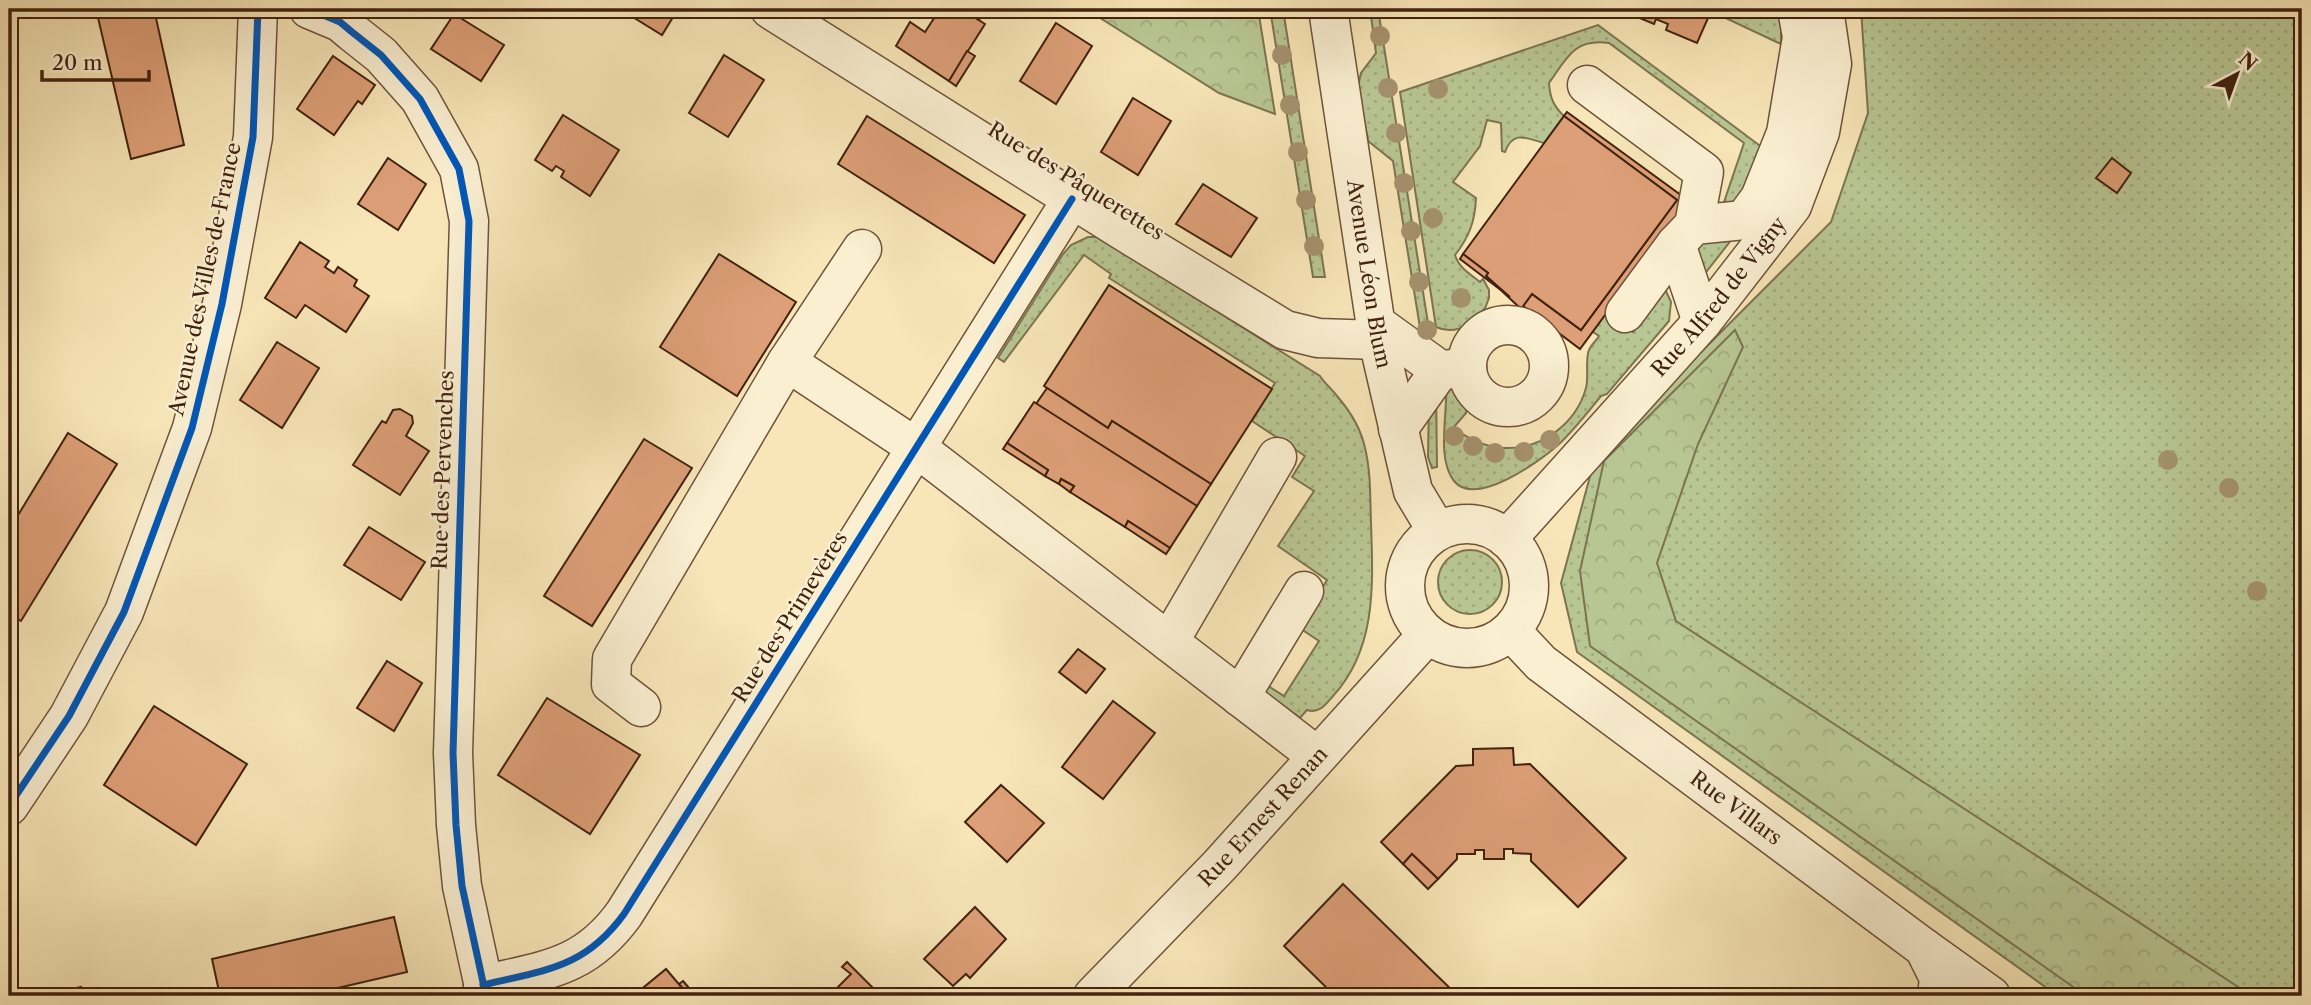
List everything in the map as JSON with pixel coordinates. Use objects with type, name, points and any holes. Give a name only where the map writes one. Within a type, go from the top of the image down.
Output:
[{"type":"street","name":"Avenue des Villes de France","points":[[9,806],[69,716],[124,611],[192,428],[222,304],[253,137],[258,9]]},
{"type":"street","name":"Rue des Pervenches","points":[[309,9],[340,22],[359,20],[381,55],[420,99],[459,169],[469,221],[453,753],[462,886],[484,991]]},
{"type":"street","name":"Rue des Pâquerettes","points":[[770,9],[1285,330],[1318,338],[1377,332]]},
{"type":"street","name":"Avenue Léon Blum","points":[[1328,9],[1377,332],[1413,491],[1437,531]]},
{"type":"street","points":[[1685,235],[1744,220],[1760,198],[1786,133],[1802,37],[1797,9]]},
{"type":"street","name":"Rue Alfred de Vigny","points":[[1507,538],[1702,322],[1792,206],[1820,132],[1832,64],[1824,9]]},
{"type":"street","points":[[1587,85],[1704,172],[1685,235],[1625,313]]},
{"type":"street","name":"Rue des Primevères","points":[[484,991],[559,967],[584,954],[610,933],[1072,199]]},
{"type":"street","points":[[1685,235],[1702,322]]},
{"type":"street","points":[[641,707],[611,684],[612,659],[786,362],[862,249]]},
{"type":"street","points":[[1377,332],[1454,369],[1398,429]]},
{"type":"street","points":[[786,362],[917,448],[1317,756]]},
{"type":"street","points":[[1169,642],[1277,457]]},
{"type":"street","points":[[1455,524],[1473,524],[1491,529],[1507,538],[1521,554],[1528,573],[1529,594],[1523,614],[1511,631],[1497,642],[1479,648],[1460,649],[1443,645],[1427,635],[1413,620],[1405,600],[1404,580],[1410,560],[1421,543],[1437,531],[1455,524]]},
{"type":"street","points":[[1240,697],[1304,591]]},
{"type":"street","name":"Rue Villars","points":[[1511,631],[1541,663],[1924,948],[1939,978],[1937,996]]},
{"type":"street","name":"Rue Ernest Renan","points":[[1093,996],[1220,865],[1427,635]]},
{"type":"street","points":[[1924,948],[1991,996]]},
{"type":"green space","points":[[1086,9],[1258,9],[1275,114],[1219,93]]},
{"type":"green space","points":[[1270,9],[1283,9],[1325,277],[1313,277]]},
{"type":"green space","points":[[1370,9],[1378,9],[1431,342],[1422,340],[1393,161],[1368,141],[1358,86],[1361,73],[1376,53]]},
{"type":"green space","points":[[1717,9],[1781,9],[1781,44],[1715,13]]},
{"type":"green space","points":[[1861,9],[2302,9],[2302,996],[2058,996],[1577,652],[1561,583],[1595,458],[1831,222],[1868,113]]},
{"type":"green space","points":[[1598,25],[1763,148],[1739,200],[1730,204],[1724,202],[1744,143],[1609,43],[1597,42],[1579,47],[1567,58],[1549,83],[1553,101],[1564,116],[1544,143],[1521,137],[1512,141],[1505,152],[1502,151],[1501,123],[1487,120],[1480,146],[1453,182],[1476,198],[1470,229],[1455,255],[1465,270],[1480,282],[1483,279],[1489,290],[1489,298],[1481,313],[1461,328],[1444,330],[1436,327],[1400,92]]},
{"type":"green space","points":[[1736,234],[1703,276],[1697,260],[1697,239]]},
{"type":"green space","points":[[1088,237],[1098,237],[1105,241],[1320,376],[1358,427],[1367,457],[1370,485],[1372,569],[1369,614],[1358,657],[1347,677],[1327,703],[1318,710],[1307,710],[1300,718],[1264,691],[1262,682],[1284,696],[1319,641],[1298,627],[1327,580],[1278,546],[1314,491],[1292,477],[1305,456],[1252,421],[1275,383],[1109,278],[1111,274],[1084,255],[1004,362],[998,358],[1063,254],[1071,245]]},
{"type":"green space","points":[[1665,289],[1671,302],[1669,321],[1607,394],[1601,396],[1558,445],[1523,471],[1492,486],[1464,488],[1454,481],[1445,460],[1446,386],[1463,389],[1469,396],[1466,413],[1453,428],[1489,446],[1503,448],[1531,445],[1555,432],[1574,413],[1581,401],[1587,384],[1588,353],[1599,336],[1584,326],[1599,306],[1633,332]]},
{"type":"green space","points":[[1735,330],[1743,347],[1698,444],[1657,563],[1676,621],[2252,996],[2086,996],[1590,646],[1580,571],[1604,461]]},
{"type":"green space","points":[[1436,388],[1437,467],[1432,468],[1428,457],[1429,400]]},
{"type":"green space","points":[[1470,550],[1488,556],[1496,564],[1502,582],[1496,600],[1488,608],[1470,614],[1452,608],[1444,600],[1438,582],[1444,564],[1452,556]]},
{"type":"building","points":[[96,9],[154,9],[184,145],[131,159]]},
{"type":"building","points":[[678,9],[662,35],[623,11]]},
{"type":"building","points":[[940,9],[961,9],[985,24],[949,81],[896,46],[910,22],[925,32]]},
{"type":"building","points":[[961,9],[986,9],[979,20]]},
{"type":"building","points":[[1618,9],[1712,9],[1697,43],[1666,30],[1668,24],[1656,19],[1654,24]]},
{"type":"building","points":[[454,14],[504,45],[481,81],[431,49]]},
{"type":"building","points":[[1056,23],[1092,46],[1056,104],[1020,81]]},
{"type":"building","points":[[967,51],[975,56],[956,86],[949,81]]},
{"type":"building","points":[[724,55],[764,80],[728,137],[689,113]]},
{"type":"building","points":[[333,56],[375,85],[362,104],[358,101],[334,135],[297,109]]},
{"type":"building","points":[[1133,98],[1171,121],[1138,175],[1101,152]]},
{"type":"building","points":[[1567,112],[1689,201],[1580,349],[1523,306],[1532,294],[1581,330],[1677,200],[1564,116]]},
{"type":"building","points":[[563,115],[619,150],[590,196],[561,177],[564,171],[556,166],[552,171],[535,160]]},
{"type":"building","points":[[867,116],[1025,215],[994,263],[838,164]]},
{"type":"building","points":[[1564,116],[1677,200],[1581,330],[1532,294],[1521,309],[1486,276],[1488,273],[1463,254]]},
{"type":"building","points":[[388,158],[426,184],[398,230],[358,204]]},
{"type":"building","points":[[2112,158],[2131,173],[2117,193],[2096,178]]},
{"type":"building","points":[[1203,184],[1257,218],[1231,257],[1176,224]]},
{"type":"building","points":[[300,242],[329,261],[325,267],[334,273],[338,267],[357,280],[354,286],[369,296],[346,332],[305,305],[296,318],[265,298]]},
{"type":"building","points":[[719,254],[796,302],[737,396],[660,347]]},
{"type":"building","points":[[1463,254],[1488,273],[1486,276],[1510,297],[1460,259]]},
{"type":"building","points":[[1109,285],[1272,389],[1211,484],[1112,421],[1108,428],[1044,386]]},
{"type":"building","points":[[277,342],[319,368],[282,428],[240,400]]},
{"type":"building","points":[[1047,388],[1108,428],[1112,421],[1211,484],[1197,506],[1036,404]]},
{"type":"building","points":[[1034,402],[1197,506],[1170,548],[1128,521],[1125,527],[1070,492],[1074,486],[1061,479],[1059,484],[1045,476],[1048,470],[1007,443]]},
{"type":"building","points":[[400,409],[412,416],[413,423],[406,436],[429,451],[400,495],[353,465],[382,421],[386,423],[393,410]]},
{"type":"building","points":[[68,433],[117,464],[21,621],[9,614],[9,530]]},
{"type":"building","points":[[644,439],[692,468],[592,626],[544,596]]},
{"type":"building","points":[[1007,443],[1048,470],[1045,476],[1003,449]]},
{"type":"building","points":[[1061,479],[1074,486],[1070,492],[1059,484]]},
{"type":"building","points":[[1128,521],[1170,548],[1166,554],[1125,527]]},
{"type":"building","points":[[369,527],[425,562],[401,600],[344,565]]},
{"type":"building","points":[[1078,649],[1105,669],[1086,693],[1059,672]]},
{"type":"building","points":[[387,661],[422,683],[394,731],[357,708]]},
{"type":"building","points":[[547,698],[640,755],[590,834],[498,775]]},
{"type":"building","points":[[1113,701],[1155,733],[1103,799],[1062,767]]},
{"type":"building","points":[[154,706],[247,764],[196,845],[104,785]]},
{"type":"building","points":[[1513,748],[1514,765],[1530,764],[1626,858],[1578,907],[1531,861],[1531,854],[1513,853],[1513,849],[1504,849],[1504,859],[1484,859],[1484,850],[1475,850],[1475,854],[1457,854],[1457,859],[1438,879],[1412,854],[1403,864],[1381,842],[1456,766],[1473,765],[1473,749]]},
{"type":"building","points":[[1001,785],[1044,823],[1007,862],[965,822]]},
{"type":"building","points":[[1412,854],[1438,879],[1428,889],[1403,864]]},
{"type":"building","points":[[1343,884],[1458,996],[1335,996],[1284,946]]},
{"type":"building","points":[[975,907],[1006,939],[970,978],[966,974],[953,986],[924,959]]},
{"type":"building","points":[[394,917],[407,972],[303,996],[220,996],[212,959]]},
{"type":"building","points":[[847,962],[881,996],[829,996],[851,974],[842,967]]},
{"type":"building","points":[[666,969],[689,996],[633,996]]},
{"type":"building","points":[[683,981],[695,995],[689,996],[679,984]]},
{"type":"building","points":[[81,987],[83,996],[42,996]]},
{"type":"cycle path","points":[[9,806],[69,716],[124,612],[192,428],[222,304],[253,137],[258,9]]},
{"type":"cycle path","points":[[309,9],[340,22],[381,55],[420,99],[459,169],[469,221],[453,753],[462,886],[486,996]]},
{"type":"cycle path","points":[[483,985],[561,965],[578,957],[609,932],[624,914],[1072,199]]}]
